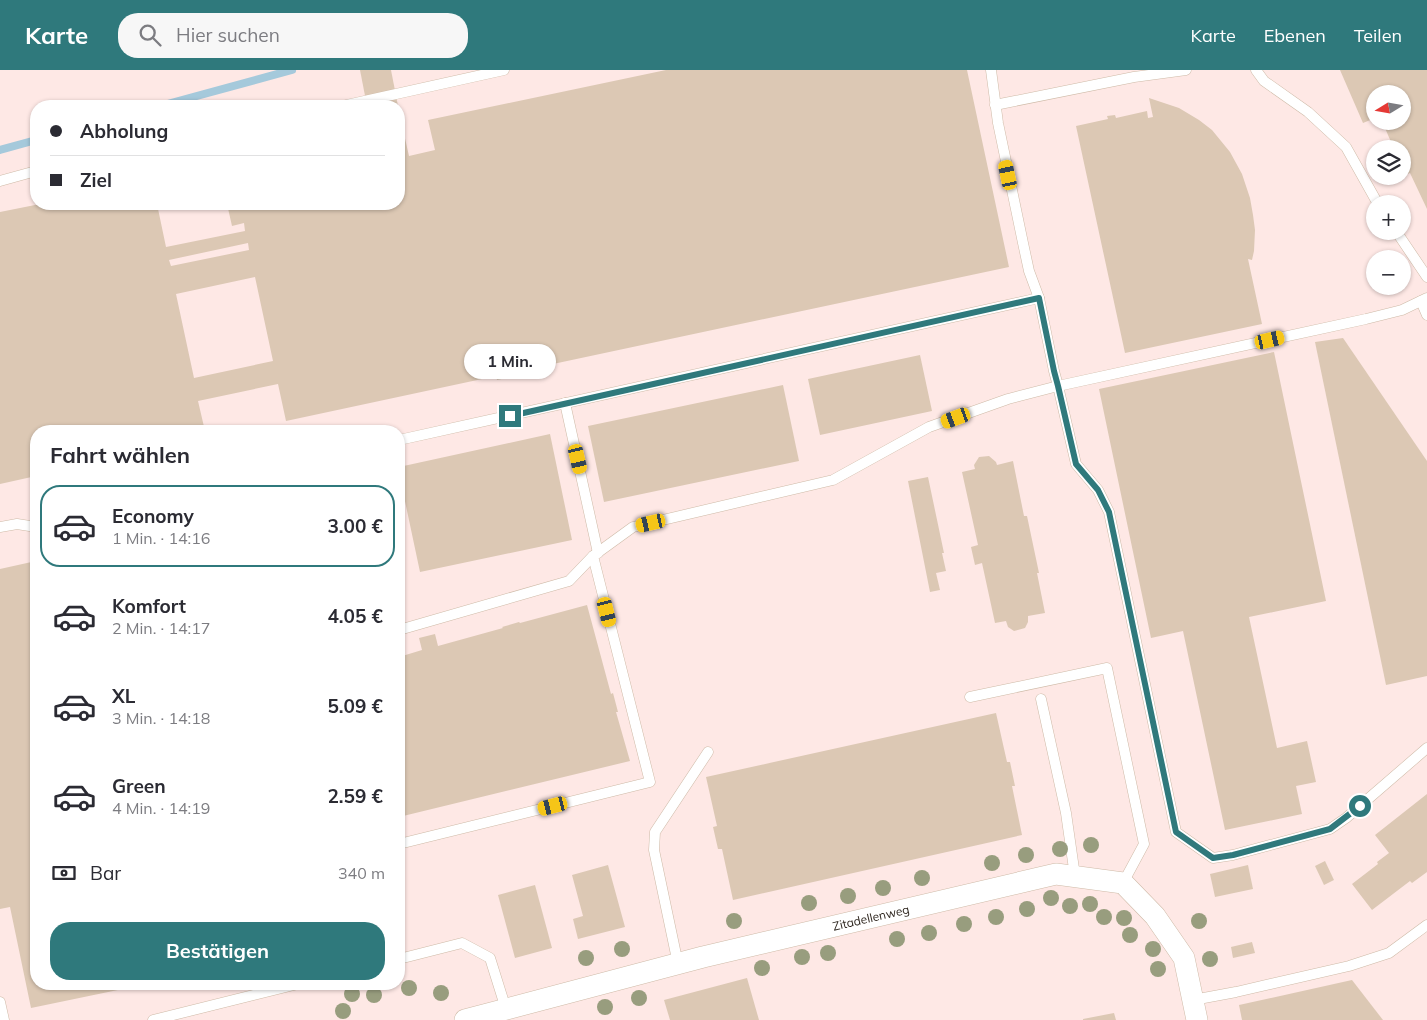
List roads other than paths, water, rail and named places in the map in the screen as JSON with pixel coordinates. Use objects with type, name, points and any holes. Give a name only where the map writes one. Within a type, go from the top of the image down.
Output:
[{"type":"street","name":"Zitadellenweg","points":[[465,1020],[678,964],[1056,874],[1123,883]]},
{"type":"street","points":[[1123,883],[1155,916],[1184,958],[1195,1010]]},
{"type":"lane","points":[[369,100],[504,70]]},
{"type":"lane","points":[[992,70],[998,123],[1022,243],[1029,271],[1039,298],[1076,464],[1098,490],[1109,512],[1176,832],[1213,858],[1233,855],[1330,829],[1346,818],[1427,748]]},
{"type":"lane","points":[[995,105],[1134,77],[1186,70]]},
{"type":"lane","points":[[1256,70],[1264,80],[1308,112],[1346,147],[1373,195]]},
{"type":"lane","points":[[0,181],[30,173]]},
{"type":"lane","points":[[1402,240],[1427,277]]},
{"type":"lane","points":[[405,439],[1039,298]]},
{"type":"lane","points":[[405,628],[568,581],[596,554],[633,527],[833,480],[929,427],[1008,399],[1058,386],[1366,319],[1402,310],[1424,299],[1427,315]]},
{"type":"lane","points":[[405,843],[650,782],[596,554],[565,403]]},
{"type":"lane","points":[[0,527],[17,524],[30,525]]},
{"type":"lane","points":[[970,697],[1107,668],[1144,844],[1123,883]]},
{"type":"lane","points":[[1041,699],[1066,813],[1075,876]]},
{"type":"lane","points":[[678,964],[654,850],[655,832],[708,752]]},
{"type":"lane","points":[[1195,1010],[1236,992],[1349,966],[1389,953],[1427,925]]},
{"type":"lane","points":[[405,957],[462,943],[490,958],[506,1009]]},
{"type":"lane","points":[[152,1020],[272,990]]},
{"type":"lane","points":[[0,1002],[4,1020]]},
{"type":"waterway","points":[[182,100],[292,70]]},
{"type":"waterway","points":[[0,150],[30,142]]}]
